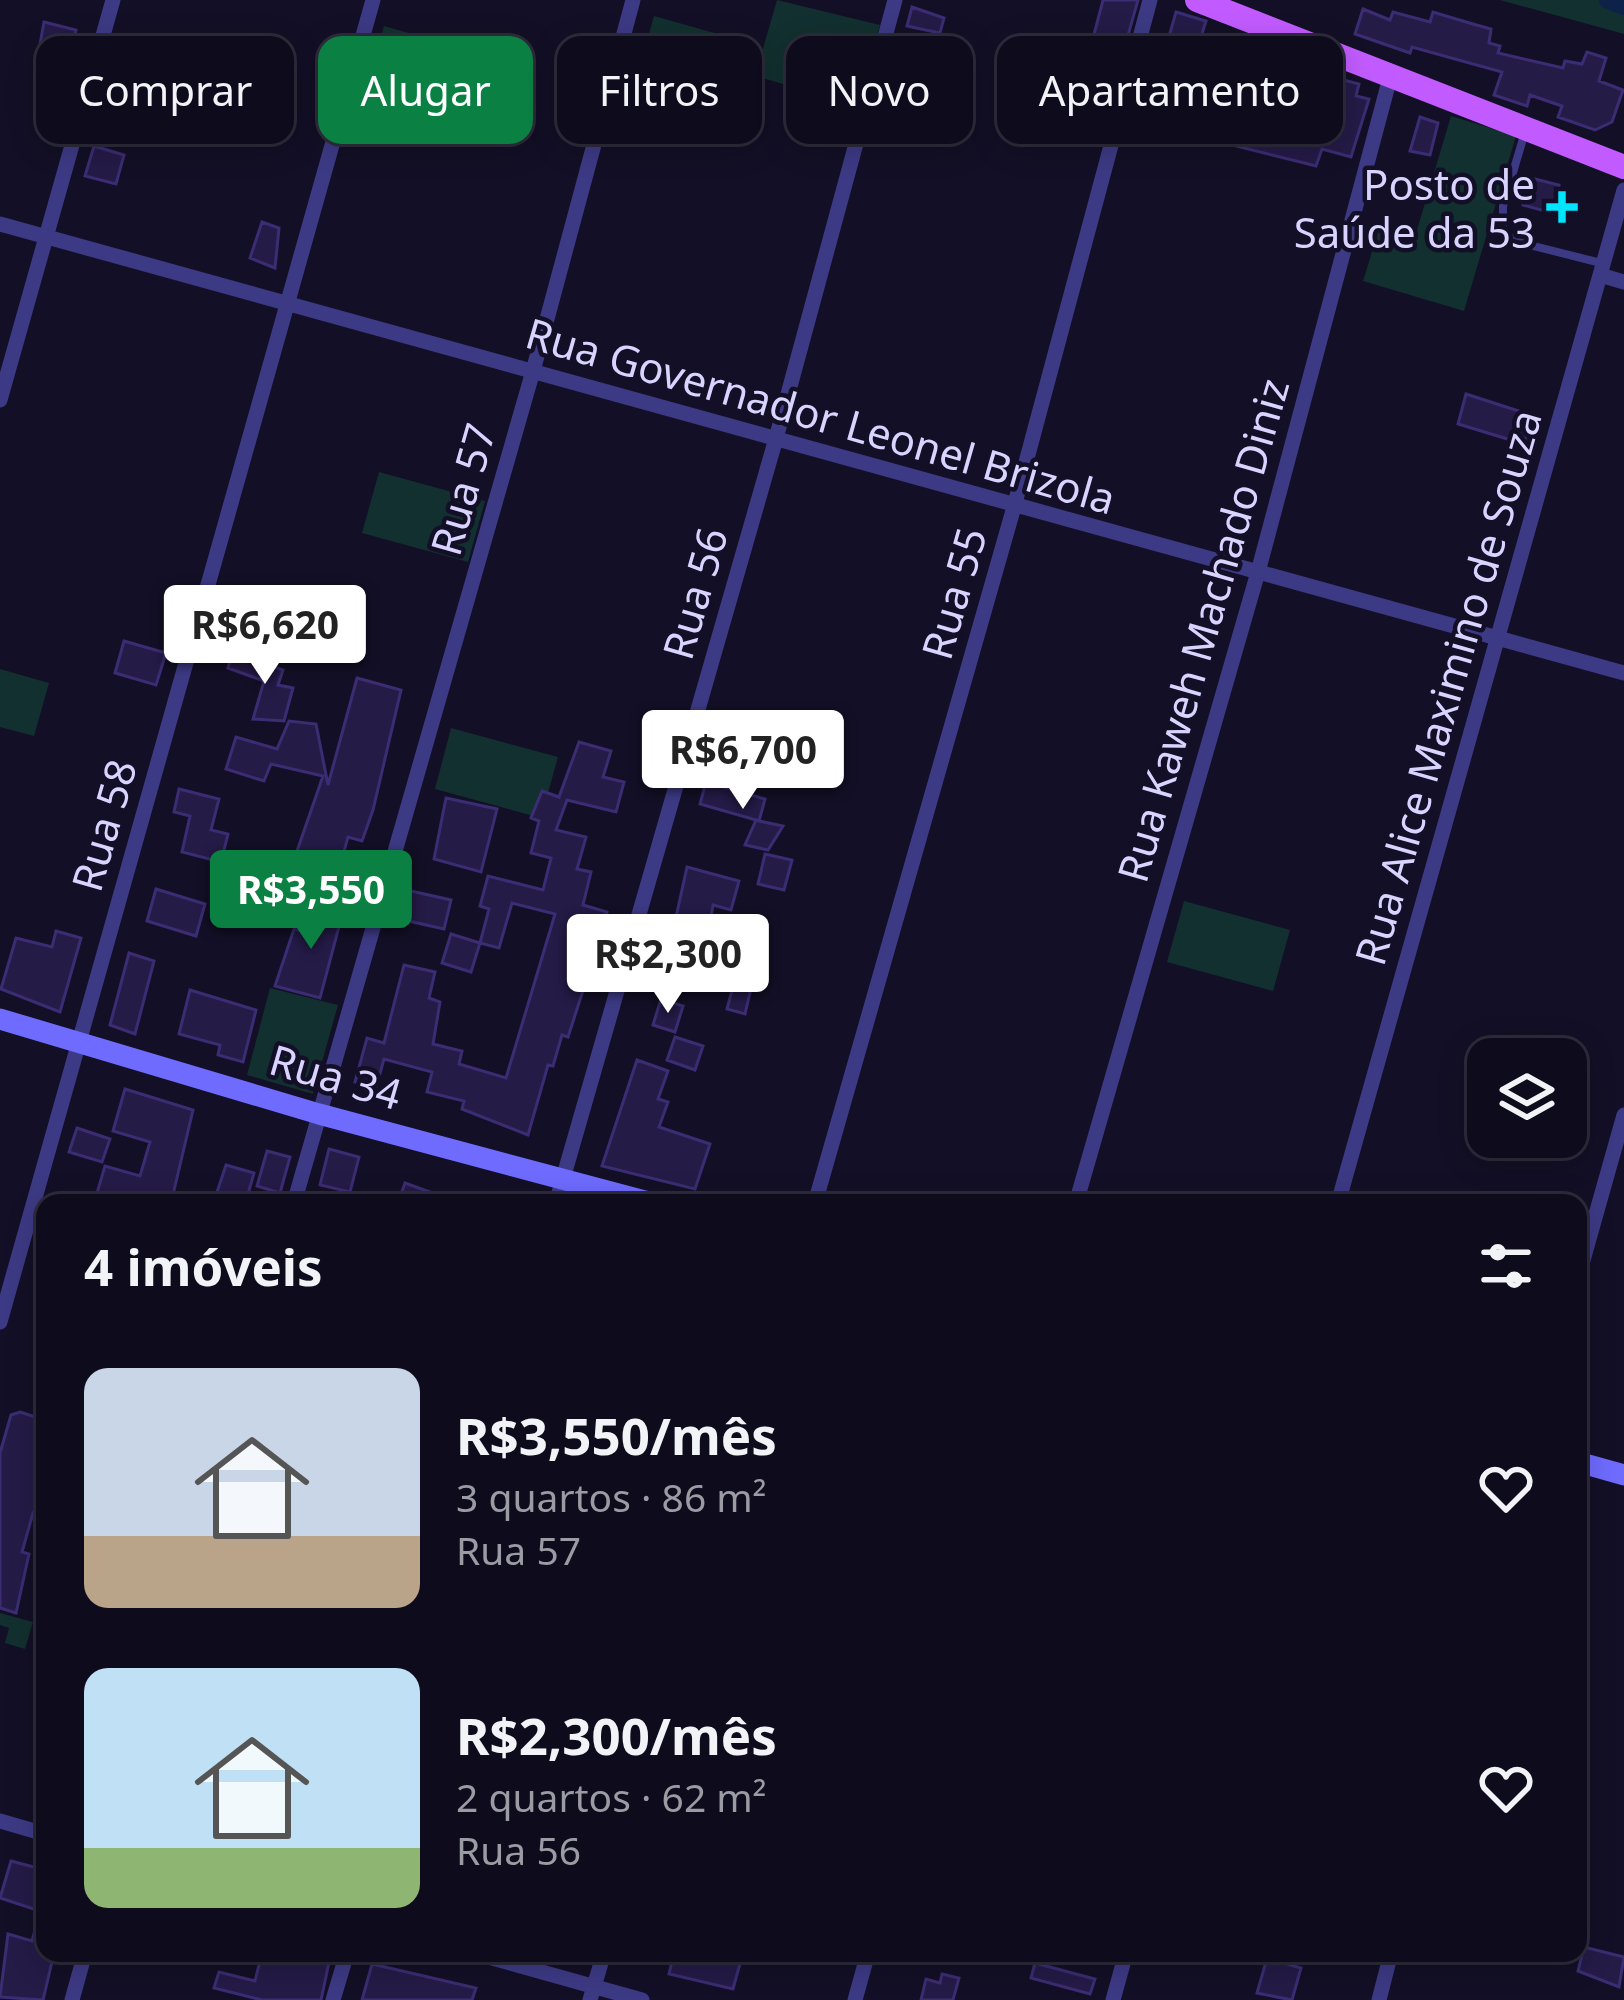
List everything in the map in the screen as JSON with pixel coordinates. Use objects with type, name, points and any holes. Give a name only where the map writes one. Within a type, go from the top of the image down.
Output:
[{"type":"main road","points":[[1197,0],[1624,166]]},
{"type":"street","points":[[0,400],[113,0]]},
{"type":"street","name":"Rua 58","points":[[0,1322],[373,0]]},
{"type":"street","name":"Rua 57","points":[[297,1194],[533,371],[633,0]]},
{"type":"street","name":"Rua 56","points":[[560,1192],[775,442],[895,0]]},
{"type":"street","name":"Rua 55","points":[[818,1194],[1014,508],[1150,0]]},
{"type":"street","name":"Rua Kaweh Machado Diniz","points":[[1079,1194],[1258,572],[1391,74]]},
{"type":"street","name":"Rua Alice Maximino de Souza","points":[[1341,1194],[1624,190]]},
{"type":"street","name":"Rua Governador Leonel Brizola","points":[[0,224],[1624,673]]},
{"type":"street","points":[[1601,269],[1624,282]]},
{"type":"street","name":"Rua 34","points":[[0,1019],[560,1192]]},
{"type":"street","points":[[1587,1246],[1624,1115]]},
{"type":"street","points":[[1587,1465],[1624,1475]]},
{"type":"street","points":[[0,1821],[36,1831]]},
{"type":"street","points":[[72,2000],[83,1962]]},
{"type":"street","points":[[333,2000],[344,1962]]},
{"type":"street","points":[[500,1962],[592,1993],[642,2000]]},
{"type":"street","points":[[592,1993],[601,1962]]},
{"type":"street","points":[[856,2000],[866,1962]]},
{"type":"street","points":[[1113,2000],[1124,1962]]},
{"type":"street","points":[[1379,2000],[1389,1962]]},
{"type":"lane","points":[[1527,125],[1503,206],[1503,232],[1518,242],[1601,269]]},
{"type":"green space","points":[[777,0],[880,25],[877,36],[786,36],[786,85],[762,78],[762,52]]},
{"type":"green space","points":[[1500,0],[1624,0],[1624,34]]},
{"type":"green space","points":[[654,16],[725,36],[648,36]]},
{"type":"green space","points":[[384,26],[419,36],[381,36]]},
{"type":"green space","points":[[1451,116],[1516,136],[1464,311],[1363,281],[1381,223],[1416,233]]},
{"type":"green space","points":[[379,472],[485,501],[468,562],[362,533]]},
{"type":"green space","points":[[0,669],[49,683],[34,736],[0,727]]},
{"type":"green space","points":[[451,728],[558,757],[541,818],[435,789]]},
{"type":"green space","points":[[1184,901],[1290,930],[1273,991],[1167,962]]},
{"type":"green space","points":[[270,988],[338,1005],[313,1094],[247,1075]]},
{"type":"green space","points":[[0,1613],[33,1622],[25,1649],[5,1643],[9,1628],[0,1625]]},
{"type":"building","points":[[1103,0],[1138,0],[1128,36],[1094,36]]},
{"type":"building","points":[[912,7],[944,18],[940,33],[907,26]]},
{"type":"building","points":[[1363,9],[1390,20],[1393,12],[1430,22],[1433,12],[1491,29],[1489,43],[1500,46],[1498,53],[1563,68],[1565,61],[1582,64],[1587,52],[1606,58],[1599,81],[1623,90],[1612,122],[1595,130],[1558,117],[1562,106],[1530,95],[1527,106],[1494,95],[1502,72],[1412,47],[1410,53],[1355,34]]},
{"type":"building","points":[[1176,12],[1206,21],[1201,36],[1169,36]]},
{"type":"building","points":[[44,22],[76,30],[74,36],[42,36]]},
{"type":"building","points":[[1344,80],[1359,84],[1356,96],[1369,99],[1351,157],[1322,149],[1316,166],[1232,145],[1343,144]]},
{"type":"building","points":[[1420,117],[1438,123],[1430,155],[1410,151]]},
{"type":"building","points":[[94,146],[124,155],[116,184],[85,176]]},
{"type":"building","points":[[1531,178],[1559,185],[1552,213],[1523,205]]},
{"type":"building","points":[[262,222],[279,228],[275,268],[250,258]]},
{"type":"building","points":[[1466,394],[1531,415],[1524,444],[1458,424]]},
{"type":"building","points":[[124,641],[166,653],[156,685],[115,673]]},
{"type":"building","points":[[233,652],[283,670],[278,685],[293,688],[284,721],[253,719],[264,681],[228,668]]},
{"type":"building","points":[[357,678],[401,690],[373,810],[362,841],[348,837],[340,866],[296,854],[323,776],[271,764],[264,781],[226,769],[236,737],[277,749],[289,721],[316,724],[328,785]]},
{"type":"building","points":[[579,742],[611,751],[603,777],[624,782],[616,812],[567,800],[556,830],[586,837],[577,869],[591,872],[583,905],[607,912],[600,938],[592,936],[581,972],[588,975],[568,1037],[562,1035],[553,1066],[548,1065],[528,1135],[462,1109],[464,1101],[427,1092],[432,1072],[384,1059],[376,1088],[355,1082],[367,1038],[384,1043],[404,965],[435,972],[429,998],[440,1002],[433,1044],[462,1051],[459,1064],[506,1078],[555,914],[512,903],[499,948],[480,943],[489,909],[480,906],[488,876],[543,890],[551,858],[531,853],[539,821],[531,818],[542,791],[559,797]]},
{"type":"building","points":[[706,782],[765,799],[759,821],[783,826],[768,850],[745,845],[756,820],[700,804]]},
{"type":"building","points":[[179,789],[219,799],[211,830],[228,834],[221,862],[182,852],[190,816],[174,812]]},
{"type":"building","points":[[446,798],[497,809],[481,872],[434,859]]},
{"type":"building","points":[[765,854],[792,860],[784,890],[758,884]]},
{"type":"building","points":[[687,867],[739,881],[731,910],[713,905],[703,969],[667,958]]},
{"type":"building","points":[[237,874],[255,877],[249,911],[230,907]]},
{"type":"building","points":[[156,889],[205,904],[196,936],[147,921]]},
{"type":"building","points":[[411,891],[451,900],[444,929],[404,920]]},
{"type":"building","points":[[317,900],[344,908],[320,998],[275,986],[294,929],[308,933]]},
{"type":"building","points":[[56,931],[81,938],[60,1012],[1,989],[16,938],[52,947]]},
{"type":"building","points":[[451,934],[480,943],[471,972],[442,963]]},
{"type":"building","points":[[129,953],[154,961],[135,1034],[110,1025]]},
{"type":"building","points":[[735,979],[752,984],[745,1014],[727,1009]]},
{"type":"building","points":[[190,990],[256,1010],[243,1062],[218,1055],[220,1045],[179,1034]]},
{"type":"building","points":[[661,999],[683,1006],[675,1032],[653,1025]]},
{"type":"building","points":[[675,1037],[703,1046],[695,1070],[667,1060]]},
{"type":"building","points":[[637,1060],[668,1071],[658,1099],[668,1102],[659,1127],[710,1144],[695,1189],[602,1166]]},
{"type":"building","points":[[125,1089],[193,1110],[173,1194],[97,1194],[105,1166],[140,1176],[150,1142],[113,1131]]},
{"type":"building","points":[[77,1128],[110,1139],[102,1162],[69,1152]]},
{"type":"building","points":[[329,1149],[359,1157],[350,1192],[320,1185]]},
{"type":"building","points":[[267,1151],[290,1157],[280,1193],[257,1186]]},
{"type":"building","points":[[226,1165],[254,1173],[248,1194],[217,1192]]},
{"type":"building","points":[[405,1183],[436,1194],[401,1194]]},
{"type":"building","points":[[20,1412],[36,1417],[36,1514],[22,1552],[29,1554],[16,1613],[0,1608],[0,1453],[11,1415]]},
{"type":"building","points":[[11,1861],[36,1868],[36,1910],[0,1898]]},
{"type":"building","points":[[36,1926],[36,1962],[52,1962],[43,2000],[0,1997],[8,1934],[32,1941]]},
{"type":"building","points":[[1587,1948],[1624,1957],[1619,1987],[1578,1971],[1580,1962],[1587,1962]]},
{"type":"building","points":[[260,1962],[329,1962],[321,2000],[262,2000],[214,1988],[219,1972],[255,1981]]},
{"type":"building","points":[[672,1962],[740,1962],[733,1989],[669,1974]]},
{"type":"building","points":[[1266,1962],[1301,1968],[1292,2000],[1257,1993]]},
{"type":"building","points":[[1035,1963],[1095,1979],[1090,1994],[1031,1978]]},
{"type":"building","points":[[372,1964],[476,1988],[472,2000],[362,2000]]},
{"type":"building","points":[[942,1974],[959,1978],[953,2000],[921,2000],[926,1979],[940,1983]]},
{"type":"waterway","points":[[1608,0],[1624,6]]},
{"type":"place","name":"Posto de Saúde da 53","points":[[1562,207]]}]
